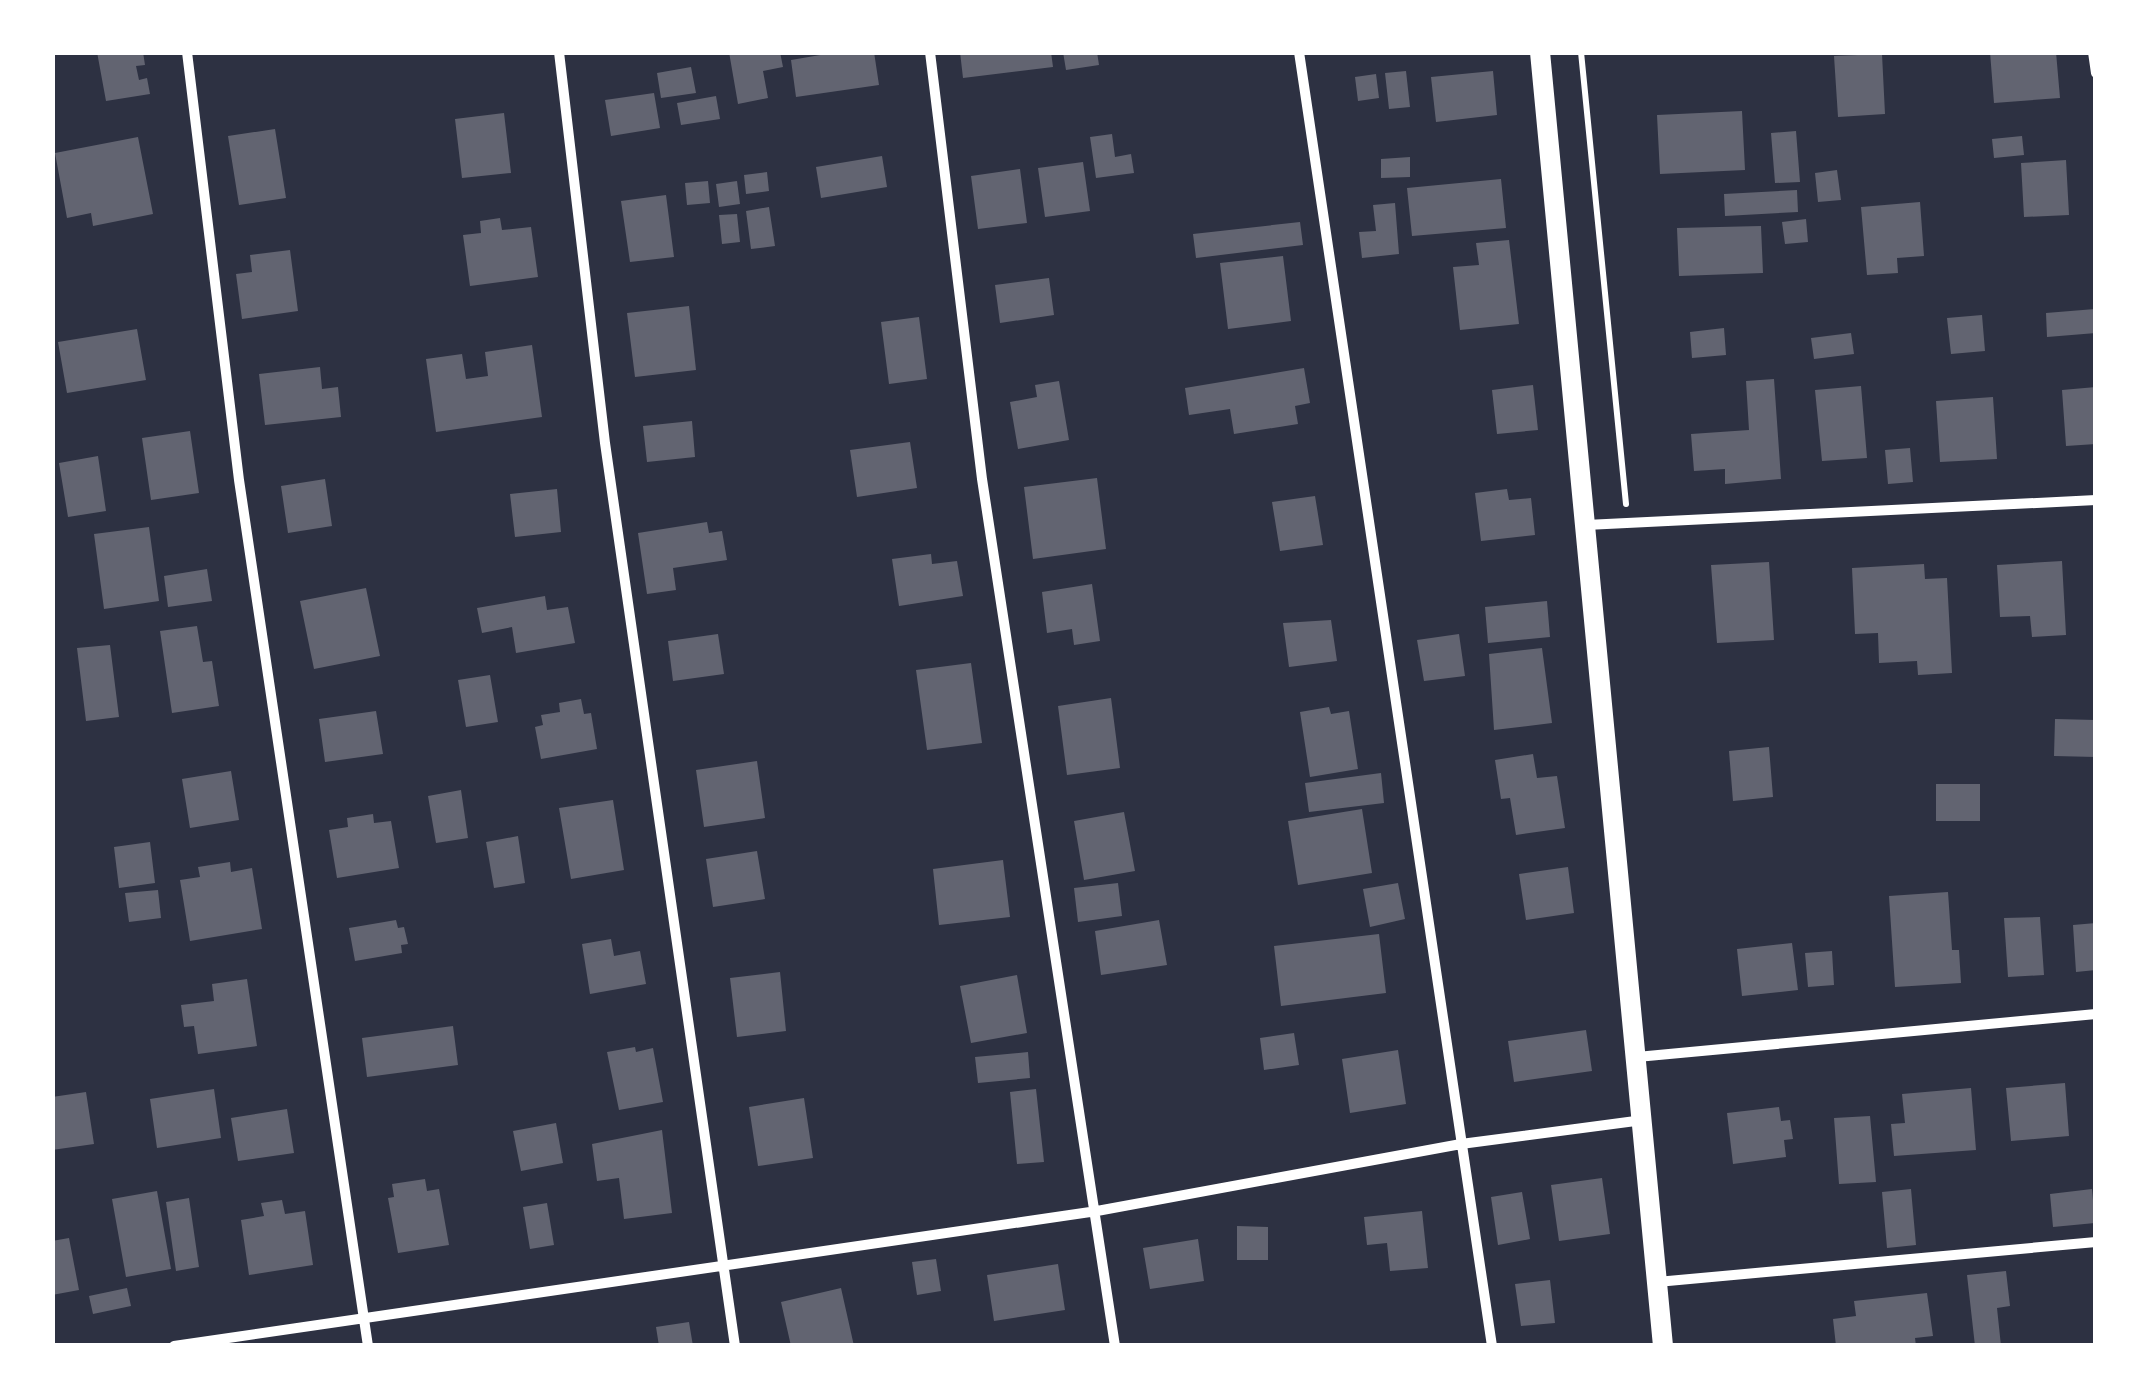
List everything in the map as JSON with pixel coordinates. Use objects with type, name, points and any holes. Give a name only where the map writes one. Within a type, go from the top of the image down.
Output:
[{"type":"main road","points":[[1540,52],[1662,1346]]},
{"type":"street","points":[[187,52],[239,480],[368,1346]]},
{"type":"street","points":[[559,52],[605,442],[735,1346]]},
{"type":"street","points":[[930,52],[982,479],[1115,1346]]},
{"type":"street","points":[[1299,52],[1492,1346]]},
{"type":"street","points":[[2093,52],[2096,73]]},
{"type":"street","points":[[1585,525],[2096,500]]},
{"type":"street","points":[[1637,1057],[2096,1014]]},
{"type":"street","points":[[174,1346],[1097,1211],[1461,1144],[1643,1120]]},
{"type":"street","points":[[1656,1282],[2096,1242]]},
{"type":"path","points":[[1581,52],[1628,521]]},
{"type":"building","points":[[97,52],[143,52],[145,65],[136,66],[139,80],[147,78],[150,94],[106,101]]},
{"type":"building","points":[[729,52],[780,52],[783,67],[763,71],[768,98],[738,104]]},
{"type":"building","points":[[838,52],[874,52],[879,85],[796,97],[791,60]]},
{"type":"building","points":[[960,52],[1051,52],[1053,67],[963,78]]},
{"type":"building","points":[[1063,52],[1097,52],[1099,65],[1066,70]]},
{"type":"building","points":[[1990,52],[2056,52],[2060,98],[1994,103]]},
{"type":"building","points":[[1882,54],[1885,114],[1838,117],[1834,56]]},
{"type":"building","points":[[691,67],[696,93],[661,98],[657,73]]},
{"type":"building","points":[[1406,71],[1410,107],[1389,109],[1385,73]]},
{"type":"building","points":[[1493,71],[1497,115],[1436,122],[1431,77]]},
{"type":"building","points":[[1376,74],[1379,98],[1358,101],[1355,77]]},
{"type":"building","points":[[654,93],[660,128],[611,136],[605,100]]},
{"type":"building","points":[[716,96],[720,119],[681,125],[677,103]]},
{"type":"building","points":[[1742,111],[1745,170],[1660,174],[1657,115]]},
{"type":"building","points":[[504,113],[511,173],[462,178],[455,119]]},
{"type":"building","points":[[275,129],[286,198],[239,205],[228,136]]},
{"type":"building","points":[[1796,131],[1800,182],[1775,183],[1771,133]]},
{"type":"building","points":[[1112,134],[1115,157],[1131,154],[1134,173],[1096,178],[1090,137]]},
{"type":"building","points":[[2022,136],[2024,155],[1994,158],[1992,139]]},
{"type":"building","points":[[138,137],[153,214],[93,226],[91,213],[67,218],[55,153]]},
{"type":"building","points":[[882,156],[887,187],[821,198],[816,167]]},
{"type":"building","points":[[1410,157],[1410,177],[1381,178],[1381,159]]},
{"type":"building","points":[[2066,160],[2069,215],[2024,217],[2021,163]]},
{"type":"building","points":[[1083,162],[1090,211],[1045,217],[1038,168]]},
{"type":"building","points":[[1020,169],[1027,223],[978,229],[971,176]]},
{"type":"building","points":[[1837,170],[1841,200],[1818,202],[1815,173]]},
{"type":"building","points":[[767,172],[769,191],[746,194],[744,175]]},
{"type":"building","points":[[1501,179],[1506,228],[1412,236],[1407,188]]},
{"type":"building","points":[[708,181],[710,203],[687,205],[685,183]]},
{"type":"building","points":[[737,181],[740,204],[719,207],[716,184]]},
{"type":"building","points":[[1797,190],[1798,212],[1725,216],[1724,194]]},
{"type":"building","points":[[666,195],[674,257],[630,262],[621,201]]},
{"type":"building","points":[[1920,202],[1924,256],[1897,258],[1898,273],[1867,275],[1861,207]]},
{"type":"building","points":[[1395,203],[1399,254],[1362,258],[1359,232],[1376,231],[1373,205]]},
{"type":"building","points":[[769,207],[775,246],[751,249],[746,211]]},
{"type":"building","points":[[737,214],[740,242],[722,244],[719,215]]},
{"type":"building","points":[[500,218],[502,230],[531,227],[538,277],[470,286],[463,235],[481,233],[480,221]]},
{"type":"building","points":[[1806,219],[1808,242],[1785,244],[1782,222]]},
{"type":"building","points":[[1300,222],[1303,245],[1196,258],[1193,234]]},
{"type":"building","points":[[1761,226],[1763,273],[1679,276],[1677,228]]},
{"type":"building","points":[[1509,240],[1519,324],[1460,330],[1453,267],[1479,265],[1476,243]]},
{"type":"building","points":[[290,250],[298,311],[242,319],[236,274],[252,272],[250,255]]},
{"type":"building","points":[[1283,256],[1291,321],[1228,329],[1220,263]]},
{"type":"building","points":[[1049,278],[1054,315],[1000,323],[995,285]]},
{"type":"building","points":[[689,306],[696,370],[635,377],[627,313]]},
{"type":"building","points":[[2095,309],[2096,333],[2047,337],[2046,313]]},
{"type":"building","points":[[1982,315],[1985,351],[1951,354],[1947,318]]},
{"type":"building","points":[[919,317],[927,379],[889,384],[881,322]]},
{"type":"building","points":[[1724,328],[1726,355],[1692,358],[1690,332]]},
{"type":"building","points":[[137,329],[146,380],[67,393],[58,342]]},
{"type":"building","points":[[1851,333],[1854,354],[1814,359],[1811,338]]},
{"type":"building","points":[[532,345],[542,417],[436,432],[426,359],[462,354],[466,379],[488,376],[485,352]]},
{"type":"building","points":[[320,367],[322,389],[338,387],[341,417],[265,425],[259,374]]},
{"type":"building","points":[[1304,368],[1310,403],[1295,406],[1298,424],[1234,434],[1230,409],[1189,415],[1185,388]]},
{"type":"building","points":[[1774,379],[1781,479],[1725,484],[1725,469],[1694,471],[1691,434],[1749,430],[1746,381]]},
{"type":"building","points":[[1059,381],[1069,440],[1018,449],[1010,402],[1037,397],[1035,385]]},
{"type":"building","points":[[1533,385],[1538,430],[1497,434],[1492,390]]},
{"type":"building","points":[[1861,386],[1867,458],[1822,461],[1815,390]]},
{"type":"building","points":[[2096,387],[2096,444],[2066,446],[2062,390]]},
{"type":"building","points":[[1993,397],[1997,459],[1940,462],[1936,401]]},
{"type":"building","points":[[692,421],[695,457],[647,462],[643,426]]},
{"type":"building","points":[[190,431],[199,493],[151,500],[142,438]]},
{"type":"building","points":[[910,442],[917,488],[857,497],[850,450]]},
{"type":"building","points":[[1910,448],[1913,482],[1888,484],[1885,450]]},
{"type":"building","points":[[98,456],[106,511],[68,517],[59,463]]},
{"type":"building","points":[[1097,478],[1106,549],[1033,559],[1024,487]]},
{"type":"building","points":[[325,479],[332,526],[288,533],[281,486]]},
{"type":"building","points":[[557,489],[561,532],[515,537],[510,494]]},
{"type":"building","points":[[1507,489],[1509,500],[1531,498],[1535,535],[1481,541],[1475,493]]},
{"type":"building","points":[[1315,496],[1323,545],[1280,551],[1272,502]]},
{"type":"building","points":[[707,522],[709,533],[722,531],[727,560],[673,568],[676,590],[647,594],[638,533]]},
{"type":"building","points":[[149,527],[159,601],[104,609],[94,534]]},
{"type":"building","points":[[931,554],[932,564],[957,561],[963,596],[899,606],[892,559]]},
{"type":"building","points":[[2062,561],[2066,635],[2032,637],[2030,616],[2000,617],[1997,565]]},
{"type":"building","points":[[1769,562],[1774,640],[1717,643],[1711,565]]},
{"type":"building","points":[[1924,564],[1925,579],[1947,578],[1952,673],[1918,675],[1917,661],[1879,663],[1878,633],[1855,634],[1852,568]]},
{"type":"building","points":[[207,569],[212,601],[168,607],[164,576]]},
{"type":"building","points":[[1092,584],[1100,641],[1074,645],[1072,629],[1047,633],[1042,592]]},
{"type":"building","points":[[366,588],[380,656],[314,669],[300,601]]},
{"type":"building","points":[[545,596],[547,610],[568,607],[575,643],[516,653],[512,627],[482,633],[477,608]]},
{"type":"building","points":[[1547,601],[1550,637],[1488,643],[1485,607]]},
{"type":"building","points":[[1331,620],[1337,661],[1289,667],[1283,623]]},
{"type":"building","points":[[197,626],[203,662],[212,661],[219,706],[172,713],[160,631]]},
{"type":"building","points":[[718,634],[724,674],[673,681],[668,641]]},
{"type":"building","points":[[1459,634],[1465,676],[1424,681],[1417,640]]},
{"type":"building","points":[[110,645],[119,717],[86,721],[77,648]]},
{"type":"building","points":[[1542,648],[1552,723],[1494,730],[1489,654]]},
{"type":"building","points":[[971,663],[982,743],[927,750],[916,670]]},
{"type":"building","points":[[490,675],[498,722],[466,727],[458,680]]},
{"type":"building","points":[[1111,698],[1120,768],[1067,775],[1058,706]]},
{"type":"building","points":[[581,699],[584,714],[591,713],[597,749],[541,759],[535,727],[543,725],[541,715],[560,712],[559,703]]},
{"type":"building","points":[[1329,707],[1331,714],[1349,711],[1358,769],[1310,777],[1300,712]]},
{"type":"building","points":[[376,711],[383,754],[325,762],[319,719]]},
{"type":"building","points":[[2055,719],[2096,720],[2096,757],[2054,756]]},
{"type":"building","points":[[1769,747],[1773,797],[1733,801],[1729,751]]},
{"type":"building","points":[[1533,754],[1537,778],[1557,776],[1565,828],[1516,835],[1510,798],[1501,799],[1495,760]]},
{"type":"building","points":[[757,761],[765,818],[704,827],[696,770]]},
{"type":"building","points":[[231,771],[239,820],[190,828],[182,779]]},
{"type":"building","points":[[1381,773],[1384,803],[1309,812],[1305,783]]},
{"type":"building","points":[[1936,784],[1980,784],[1980,821],[1936,821]]},
{"type":"building","points":[[461,790],[468,838],[436,843],[428,796]]},
{"type":"building","points":[[613,800],[624,870],[571,879],[559,808]]},
{"type":"building","points":[[1362,809],[1372,873],[1298,885],[1288,821]]},
{"type":"building","points":[[1124,812],[1135,871],[1084,880],[1074,821]]},
{"type":"building","points":[[373,814],[374,823],[391,821],[399,868],[337,878],[329,830],[348,827],[347,818]]},
{"type":"building","points":[[518,836],[525,883],[494,888],[486,842]]},
{"type":"building","points":[[150,842],[155,883],[119,888],[114,847]]},
{"type":"building","points":[[757,851],[765,899],[713,907],[706,859]]},
{"type":"building","points":[[1003,860],[1010,917],[939,925],[933,869]]},
{"type":"building","points":[[230,862],[231,872],[252,868],[262,929],[190,941],[180,880],[200,877],[198,867]]},
{"type":"building","points":[[1568,867],[1574,913],[1526,920],[1519,874]]},
{"type":"building","points":[[1118,883],[1122,916],[1078,922],[1074,888]]},
{"type":"building","points":[[1398,883],[1405,919],[1370,927],[1363,889]]},
{"type":"building","points":[[158,890],[161,918],[129,922],[125,893]]},
{"type":"building","points":[[1948,892],[1952,950],[1959,950],[1961,983],[1895,987],[1889,896]]},
{"type":"building","points":[[2040,917],[2044,975],[2008,977],[2004,918]]},
{"type":"building","points":[[396,920],[398,928],[404,927],[408,944],[401,945],[402,953],[355,961],[349,928]]},
{"type":"building","points":[[1159,920],[1167,965],[1101,975],[1095,931]]},
{"type":"building","points":[[2096,923],[2096,970],[2076,972],[2073,925]]},
{"type":"building","points":[[1379,934],[1386,993],[1281,1006],[1274,946]]},
{"type":"building","points":[[611,939],[614,956],[640,951],[646,984],[590,994],[582,944]]},
{"type":"building","points":[[1792,943],[1798,990],[1742,996],[1737,949]]},
{"type":"building","points":[[1832,951],[1834,985],[1808,987],[1805,953]]},
{"type":"building","points":[[780,972],[786,1031],[737,1037],[730,978]]},
{"type":"building","points":[[1017,975],[1027,1033],[971,1043],[960,986]]},
{"type":"building","points":[[247,979],[257,1046],[198,1054],[194,1026],[184,1027],[181,1005],[214,1001],[212,984]]},
{"type":"building","points":[[453,1026],[458,1065],[367,1077],[362,1038]]},
{"type":"building","points":[[1586,1030],[1592,1071],[1514,1082],[1508,1041]]},
{"type":"building","points":[[1294,1033],[1299,1065],[1264,1070],[1260,1038]]},
{"type":"building","points":[[635,1047],[636,1052],[653,1048],[663,1102],[619,1110],[607,1052]]},
{"type":"building","points":[[1398,1050],[1406,1104],[1350,1113],[1342,1059]]},
{"type":"building","points":[[1028,1052],[1030,1078],[978,1083],[975,1057]]},
{"type":"building","points":[[2065,1083],[2069,1136],[2011,1141],[2006,1088]]},
{"type":"building","points":[[1971,1088],[1976,1150],[1894,1156],[1891,1124],[1905,1123],[1902,1094]]},
{"type":"building","points":[[214,1089],[221,1138],[157,1148],[150,1099]]},
{"type":"building","points":[[1036,1089],[1044,1162],[1017,1164],[1010,1092]]},
{"type":"building","points":[[86,1092],[94,1144],[52,1150],[52,1097]]},
{"type":"building","points":[[804,1098],[813,1158],[758,1166],[749,1107]]},
{"type":"building","points":[[1779,1107],[1781,1121],[1790,1120],[1793,1139],[1784,1140],[1786,1157],[1733,1164],[1727,1113]]},
{"type":"building","points":[[287,1109],[294,1153],[238,1161],[231,1118]]},
{"type":"building","points":[[1870,1116],[1876,1182],[1839,1184],[1834,1118]]},
{"type":"building","points":[[556,1123],[563,1163],[521,1171],[513,1131]]},
{"type":"building","points":[[662,1130],[672,1213],[624,1219],[619,1178],[597,1181],[592,1144]]},
{"type":"building","points":[[1602,1178],[1610,1234],[1559,1241],[1551,1185]]},
{"type":"building","points":[[425,1179],[427,1191],[439,1189],[449,1245],[398,1253],[388,1198],[394,1197],[392,1184]]},
{"type":"building","points":[[1911,1189],[1916,1245],[1887,1248],[1882,1192]]},
{"type":"building","points":[[2092,1189],[2095,1223],[2053,1227],[2050,1194]]},
{"type":"building","points":[[157,1191],[171,1269],[126,1277],[112,1199]]},
{"type":"building","points":[[1522,1192],[1530,1239],[1498,1245],[1491,1197]]},
{"type":"building","points":[[189,1198],[199,1267],[176,1271],[166,1202]]},
{"type":"building","points":[[282,1200],[285,1214],[305,1211],[313,1265],[249,1275],[241,1220],[264,1216],[261,1203]]},
{"type":"building","points":[[547,1203],[554,1245],[530,1249],[523,1207]]},
{"type":"building","points":[[1422,1211],[1428,1268],[1390,1271],[1387,1243],[1367,1245],[1364,1217]]},
{"type":"building","points":[[1237,1226],[1268,1227],[1268,1260],[1237,1260]]},
{"type":"building","points":[[69,1238],[79,1290],[52,1295],[52,1241]]},
{"type":"building","points":[[1198,1239],[1204,1281],[1150,1289],[1143,1248]]},
{"type":"building","points":[[936,1259],[941,1291],[917,1295],[912,1262]]},
{"type":"building","points":[[1058,1264],[1065,1310],[994,1321],[987,1275]]},
{"type":"building","points":[[2006,1271],[2010,1306],[1997,1308],[2001,1346],[1975,1346],[1967,1275]]},
{"type":"building","points":[[1550,1280],[1555,1323],[1521,1326],[1515,1284]]},
{"type":"building","points":[[127,1288],[131,1306],[93,1314],[89,1296]]},
{"type":"building","points":[[841,1288],[854,1346],[791,1346],[781,1302]]},
{"type":"building","points":[[1927,1293],[1933,1336],[1915,1338],[1916,1346],[1836,1346],[1833,1319],[1856,1316],[1854,1301]]},
{"type":"building","points":[[689,1322],[693,1346],[659,1346],[656,1327]]}]
